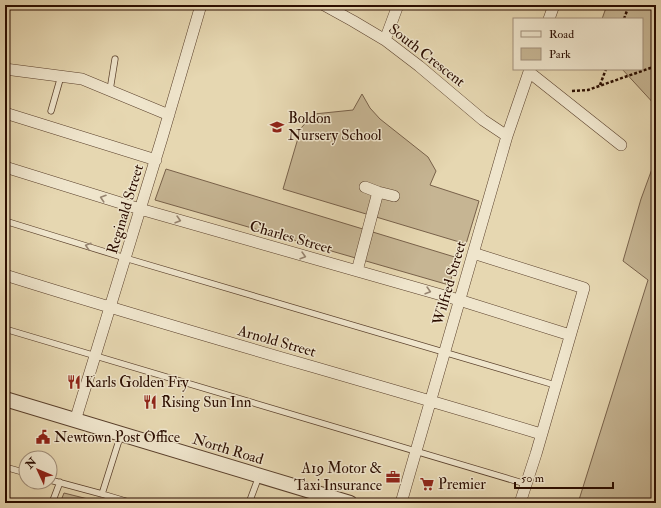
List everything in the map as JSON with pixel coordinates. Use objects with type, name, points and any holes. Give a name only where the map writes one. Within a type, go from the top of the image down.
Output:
[{"type":"street","name":"Reginald Street","points":[[75,421],[156,160],[201,5]]},
{"type":"street","name":"South Crescent","points":[[324,5],[354,21],[384,40],[419,66],[483,120],[507,136]]},
{"type":"street","points":[[384,40],[398,5]]},
{"type":"street","points":[[549,18],[554,5]]},
{"type":"street","points":[[5,70],[82,79],[169,115]]},
{"type":"street","name":"Wilfred Street","points":[[401,503],[507,136],[530,70],[555,93],[621,145]]},
{"type":"street","points":[[5,113],[156,160]]},
{"type":"street","name":"Charles Street","points":[[5,166],[140,209],[459,300],[570,335]]},
{"type":"street","points":[[365,188],[394,196]]},
{"type":"street","points":[[356,271],[378,192]]},
{"type":"street","points":[[473,253],[584,288],[520,503]]},
{"type":"street","name":"Arnold Street","points":[[5,275],[110,308],[430,400],[541,434]]},
{"type":"street","name":"North Road","points":[[5,400],[350,503]]},
{"type":"lane","points":[[110,90],[115,59]]},
{"type":"lane","points":[[51,111],[61,76]]},
{"type":"lane","points":[[5,220],[125,258],[555,385]]},
{"type":"lane","points":[[5,329],[95,357],[416,450],[526,484]]},
{"type":"lane","points":[[102,494],[122,434]]},
{"type":"lane","points":[[5,467],[18,471]]},
{"type":"lane","points":[[249,503],[259,476]]},
{"type":"lane","points":[[52,503],[60,482],[132,503]]},
{"type":"path","points":[[624,18],[629,5]]},
{"type":"path","points":[[555,93],[568,90],[588,90],[656,66]]},
{"type":"path","points":[[600,86],[606,70]]},
{"type":"green space","points":[[607,5],[656,5],[656,106],[623,70],[643,70],[643,18],[602,18]]},
{"type":"green space","points":[[362,94],[370,108],[380,119],[428,157],[436,171],[430,185],[479,201],[466,244],[283,189],[301,128],[314,114],[353,110]]},
{"type":"green space","points":[[656,158],[656,503],[578,503],[648,280],[623,261],[641,199]]},
{"type":"green space","points":[[166,169],[458,258],[449,285],[155,200]]},
{"type":"green space","points":[[64,493],[104,503],[60,503]]},
{"type":"place","name":"Boldon Nursery School","points":[[277,127]]},
{"type":"place","name":"Karls Golden Fry","points":[[74,382]]},
{"type":"place","name":"Rising Sun Inn","points":[[150,402]]},
{"type":"place","name":"Newtown Post Office","points":[[43,437]]},
{"type":"place","name":"A19 Motor & Taxi Insurance","points":[[393,477]]},
{"type":"place","name":"Premier","points":[[427,484]]}]
